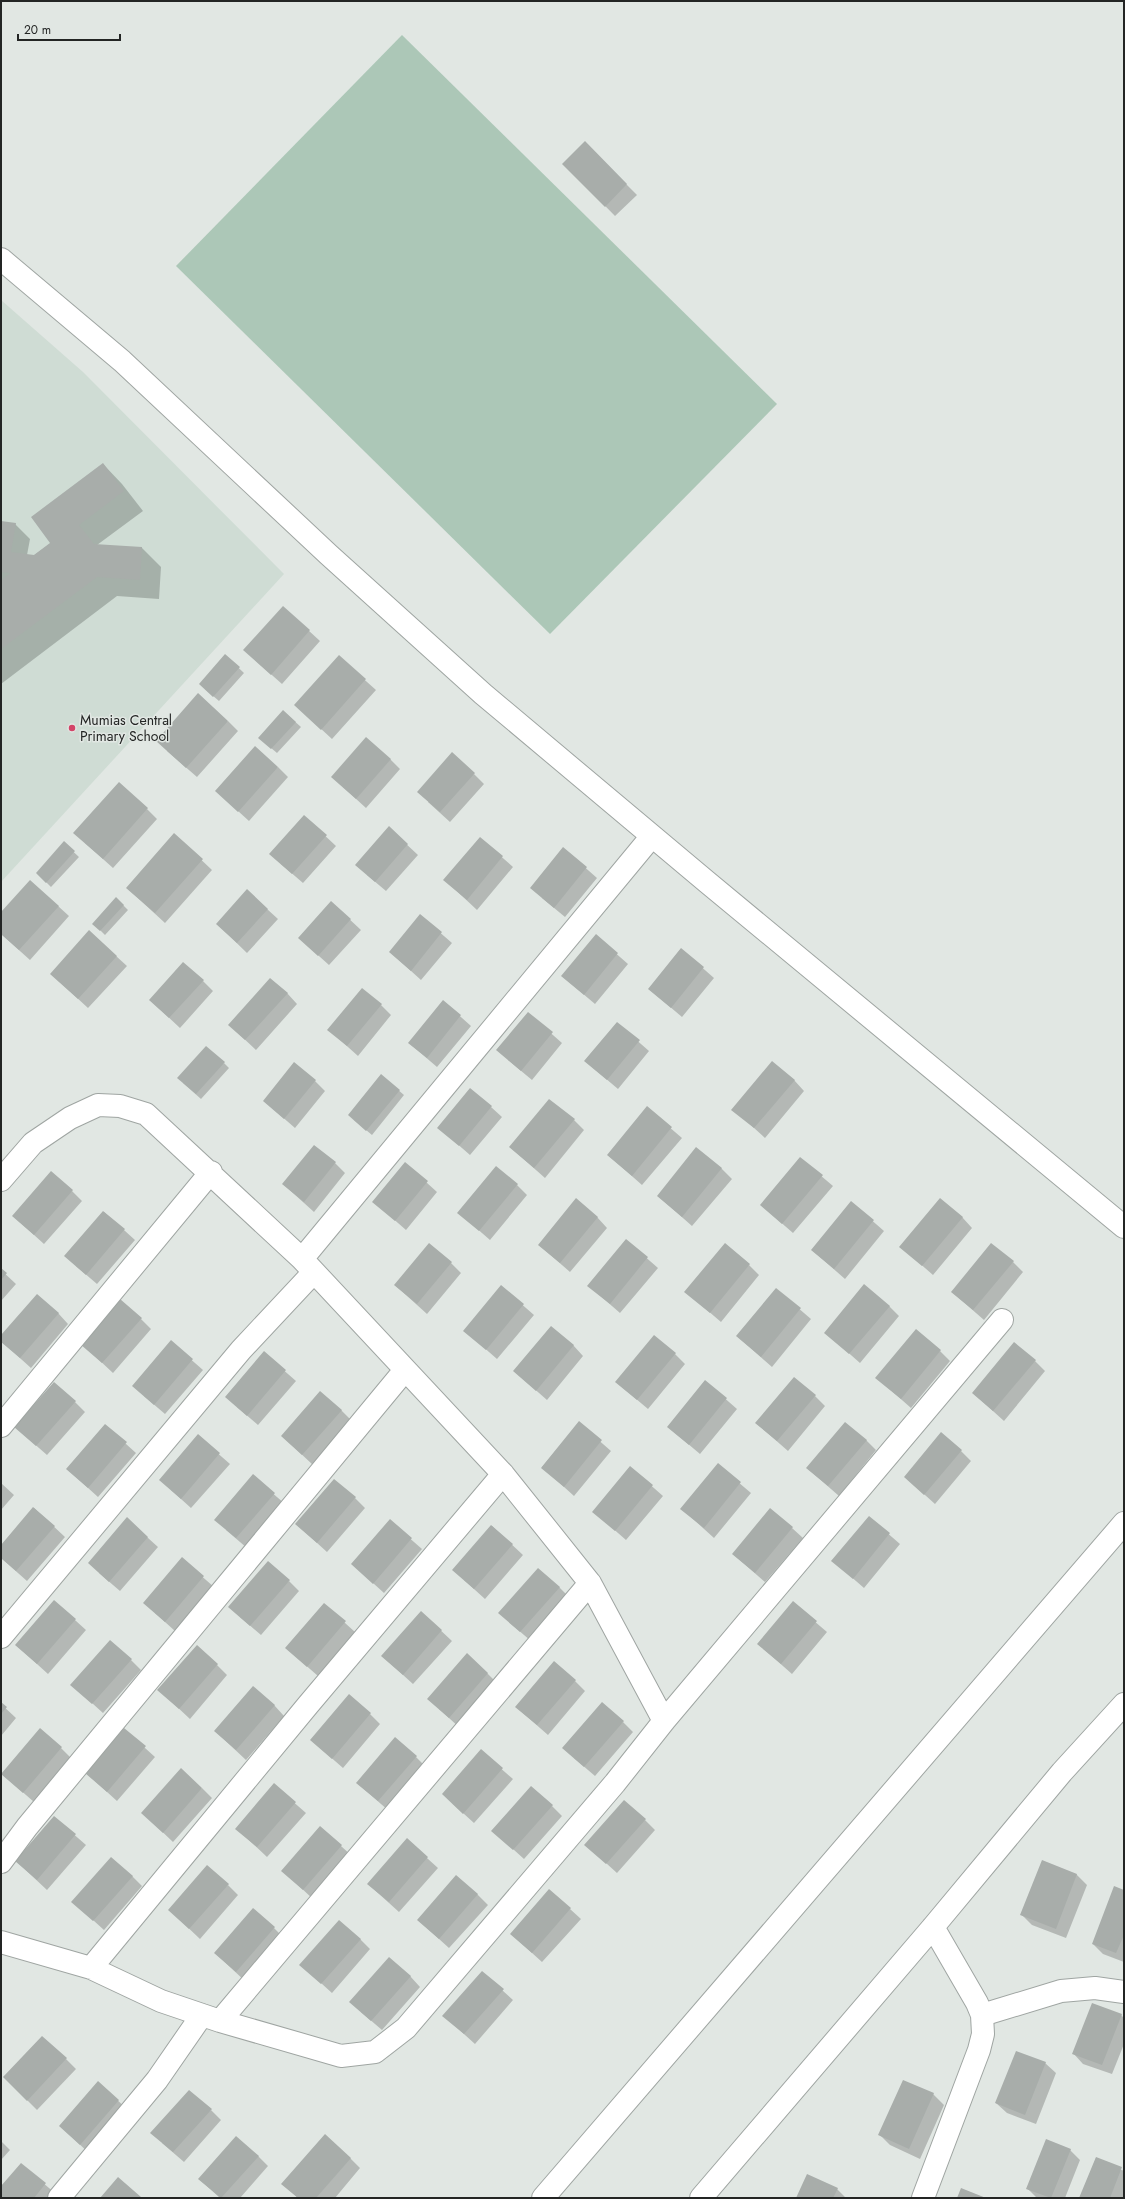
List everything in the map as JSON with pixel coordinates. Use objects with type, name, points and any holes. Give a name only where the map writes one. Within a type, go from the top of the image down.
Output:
[{"type":"street","points":[[1,260],[122,361],[329,555],[483,694],[1124,1227]]},
{"type":"street","points":[[1,1637],[241,1350],[652,836]]},
{"type":"street","points":[[1,1180],[33,1143],[70,1118],[98,1105],[120,1106],[146,1114],[211,1172],[308,1265],[503,1474],[590,1583],[664,1721]]},
{"type":"street","points":[[1,1426],[211,1172]]},
{"type":"street","points":[[1,1942],[91,1968],[161,2001],[211,2018],[341,2056],[375,2052],[406,2028],[614,1783],[664,1721],[1002,1320]]},
{"type":"street","points":[[1,1862],[32,1820],[405,1370]]},
{"type":"street","points":[[91,1968],[308,1704],[503,1474]]},
{"type":"street","points":[[543,2198],[1124,1523]]},
{"type":"street","points":[[59,2198],[157,2080],[590,1583]]},
{"type":"street","points":[[701,2198],[933,1927],[1062,1772],[1124,1704]]},
{"type":"street","points":[[923,2198],[979,2050],[983,2034],[982,2015],[977,2003],[933,1927]]},
{"type":"street","points":[[982,2015],[1061,1991],[1095,1988],[1124,1992]]},
{"type":"shaded area","name":"Mumias Central Primary School","points":[[1,300],[83,372],[284,574],[1,882]]},
{"type":"green space","points":[[402,35],[777,404],[550,634],[176,266]]},
{"type":"building","points":[[585,141],[627,184],[605,207],[562,164]]},
{"type":"building","points":[[103,463],[124,491],[79,525],[94,544],[142,547],[140,580],[97,577],[1,649],[1,580],[11,573],[1,572],[1,521],[16,523],[11,552],[34,555],[50,543],[31,517]]},
{"type":"building","points":[[283,606],[310,630],[271,675],[243,650]]},
{"type":"building","points":[[225,654],[240,667],[213,697],[199,684]]},
{"type":"building","points":[[339,655],[366,679],[321,730],[294,705]]},
{"type":"building","points":[[198,693],[228,721],[186,768],[156,741]]},
{"type":"building","points":[[283,710],[296,722],[271,749],[258,738]]},
{"type":"building","points":[[366,737],[391,759],[356,799],[331,777]]},
{"type":"building","points":[[255,746],[278,767],[238,812],[215,791]]},
{"type":"building","points":[[452,752],[475,773],[440,812],[417,792]]},
{"type":"building","points":[[119,782],[148,808],[103,859],[73,833]]},
{"type":"building","points":[[304,815],[327,835],[292,874],[269,854]]},
{"type":"building","points":[[389,826],[408,844],[375,882],[355,865]]},
{"type":"building","points":[[174,833],[203,859],[155,913],[126,888]]},
{"type":"building","points":[[480,837],[503,856],[467,900],[443,880]]},
{"type":"building","points":[[64,841],[75,851],[46,883],[36,873]]},
{"type":"building","points":[[563,847],[587,867],[554,908],[530,888]]},
{"type":"building","points":[[30,880],[59,906],[19,950],[1,934],[1,912]]},
{"type":"building","points":[[247,889],[268,909],[237,943],[216,924]]},
{"type":"building","points":[[116,897],[124,905],[100,931],[92,924]]},
{"type":"building","points":[[331,901],[351,919],[318,956],[298,938]]},
{"type":"building","points":[[420,914],[442,932],[411,971],[389,952]]},
{"type":"building","points":[[89,930],[117,956],[78,999],[50,974]]},
{"type":"building","points":[[596,934],[618,953],[584,995],[561,976]]},
{"type":"building","points":[[681,948],[704,967],[671,1008],[648,989]]},
{"type":"building","points":[[183,962],[204,980],[169,1018],[149,1000]]},
{"type":"building","points":[[270,978],[288,993],[245,1040],[228,1025]]},
{"type":"building","points":[[362,988],[382,1004],[347,1046],[327,1030]]},
{"type":"building","points":[[443,1000],[461,1015],[427,1058],[408,1043]]},
{"type":"building","points":[[528,1012],[553,1032],[521,1071],[496,1050]]},
{"type":"building","points":[[617,1022],[640,1040],[607,1080],[584,1061]]},
{"type":"building","points":[[206,1046],[225,1062],[196,1094],[177,1078]]},
{"type":"building","points":[[772,1061],[795,1080],[754,1128],[731,1110]]},
{"type":"building","points":[[294,1062],[316,1080],[284,1119],[263,1101]]},
{"type":"building","points":[[381,1074],[400,1090],[366,1131],[348,1115]]},
{"type":"building","points":[[470,1088],[492,1106],[459,1146],[437,1128]]},
{"type":"building","points":[[549,1099],[575,1119],[534,1168],[509,1147]]},
{"type":"building","points":[[647,1106],[672,1127],[632,1176],[607,1155]]},
{"type":"building","points":[[314,1145],[336,1162],[304,1202],[282,1184]]},
{"type":"building","points":[[696,1147],[722,1168],[682,1217],[657,1196]]},
{"type":"building","points":[[800,1157],[823,1175],[782,1224],[760,1205]]},
{"type":"building","points":[[405,1162],[428,1181],[395,1221],[372,1202]]},
{"type":"building","points":[[496,1166],[518,1184],[479,1231],[457,1213]]},
{"type":"building","points":[[51,1171],[73,1190],[34,1235],[12,1216]]},
{"type":"building","points":[[576,1198],[598,1217],[560,1263],[538,1245]]},
{"type":"building","points":[[940,1198],[963,1217],[922,1266],[899,1247]]},
{"type":"building","points":[[851,1201],[874,1220],[834,1269],[811,1250]]},
{"type":"building","points":[[103,1211],[125,1229],[86,1275],[64,1256]]},
{"type":"building","points":[[626,1239],[648,1257],[610,1304],[587,1286]]},
{"type":"building","points":[[429,1243],[452,1262],[417,1304],[394,1285]]},
{"type":"building","points":[[725,1243],[750,1264],[710,1313],[684,1292]]},
{"type":"building","points":[[991,1243],[1014,1261],[973,1310],[951,1292]]},
{"type":"building","points":[[1,1268],[7,1273],[1,1280]]},
{"type":"building","points":[[864,1284],[890,1306],[849,1354],[824,1333]]},
{"type":"building","points":[[501,1285],[524,1304],[486,1350],[463,1331]]},
{"type":"building","points":[[776,1288],[801,1308],[761,1357],[736,1336]]},
{"type":"building","points":[[37,1294],[59,1313],[20,1358],[1,1342],[1,1335]]},
{"type":"building","points":[[120,1299],[142,1318],[102,1363],[80,1344]]},
{"type":"building","points":[[551,1326],[574,1345],[536,1391],[513,1371]]},
{"type":"building","points":[[916,1329],[941,1350],[901,1399],[875,1378]]},
{"type":"building","points":[[654,1335],[676,1353],[637,1400],[615,1382]]},
{"type":"building","points":[[171,1340],[193,1359],[154,1405],[132,1386]]},
{"type":"building","points":[[1014,1342],[1036,1360],[993,1411],[972,1393]]},
{"type":"building","points":[[264,1351],[286,1370],[247,1416],[225,1397]]},
{"type":"building","points":[[794,1377],[816,1395],[777,1441],[755,1423]]},
{"type":"building","points":[[705,1380],[727,1398],[689,1445],[667,1427]]},
{"type":"building","points":[[54,1382],[76,1401],[36,1446],[14,1427]]},
{"type":"building","points":[[320,1391],[342,1410],[302,1455],[281,1436]]},
{"type":"building","points":[[579,1421],[602,1440],[564,1487],[541,1468]]},
{"type":"building","points":[[845,1422],[867,1440],[828,1486],[806,1468]]},
{"type":"building","points":[[105,1424],[127,1442],[88,1488],[66,1469]]},
{"type":"building","points":[[941,1432],[962,1450],[924,1495],[904,1477]]},
{"type":"building","points":[[198,1434],[220,1453],[181,1499],[159,1480]]},
{"type":"building","points":[[718,1463],[741,1482],[704,1528],[680,1509]]},
{"type":"building","points":[[630,1466],[653,1485],[615,1531],[592,1512]]},
{"type":"building","points":[[253,1474],[275,1493],[236,1538],[214,1520]]},
{"type":"building","points":[[334,1479],[356,1497],[317,1543],[295,1524]]},
{"type":"building","points":[[33,1507],[55,1526],[16,1571],[1,1558],[1,1545]]},
{"type":"building","points":[[770,1508],[793,1527],[755,1573],[732,1554]]},
{"type":"building","points":[[869,1516],[890,1533],[853,1579],[831,1561]]},
{"type":"building","points":[[127,1517],[148,1537],[109,1582],[88,1563]]},
{"type":"building","points":[[390,1519],[412,1538],[373,1584],[351,1564]]},
{"type":"building","points":[[491,1525],[513,1544],[474,1589],[452,1570]]},
{"type":"building","points":[[182,1557],[204,1576],[165,1622],[143,1603]]},
{"type":"building","points":[[268,1561],[290,1580],[250,1626],[228,1607]]},
{"type":"building","points":[[538,1568],[560,1587],[520,1632],[498,1613]]},
{"type":"building","points":[[54,1600],[76,1619],[37,1664],[15,1645]]},
{"type":"building","points":[[793,1601],[817,1621],[781,1664],[757,1644]]},
{"type":"building","points":[[324,1603],[346,1621],[307,1667],[285,1648]]},
{"type":"building","points":[[421,1611],[442,1630],[403,1675],[381,1656]]},
{"type":"building","points":[[110,1640],[132,1659],[92,1704],[70,1685]]},
{"type":"building","points":[[197,1645],[218,1664],[179,1709],[157,1690]]},
{"type":"building","points":[[467,1653],[488,1673],[449,1718],[427,1699]]},
{"type":"building","points":[[554,1661],[576,1680],[537,1725],[515,1707]]},
{"type":"building","points":[[253,1686],[275,1705],[236,1750],[214,1731]]},
{"type":"building","points":[[349,1694],[371,1713],[332,1759],[310,1740]]},
{"type":"building","points":[[1,1702],[7,1707],[1,1714]]},
{"type":"building","points":[[602,1702],[624,1721],[584,1767],[562,1748]]},
{"type":"building","points":[[40,1728],[62,1747],[23,1793],[1,1774]]},
{"type":"building","points":[[124,1728],[146,1746],[107,1792],[85,1773]]},
{"type":"building","points":[[395,1737],[417,1756],[378,1801],[356,1783]]},
{"type":"building","points":[[481,1749],[503,1768],[463,1814],[442,1794]]},
{"type":"building","points":[[181,1768],[202,1788],[163,1833],[141,1813]]},
{"type":"building","points":[[274,1783],[296,1802],[257,1847],[235,1829]]},
{"type":"building","points":[[531,1786],[553,1805],[513,1850],[491,1831]]},
{"type":"building","points":[[624,1800],[646,1819],[606,1864],[584,1845]]},
{"type":"building","points":[[54,1816],[76,1834],[37,1880],[15,1861]]},
{"type":"building","points":[[320,1826],[342,1845],[303,1890],[281,1871]]},
{"type":"building","points":[[407,1838],[428,1857],[389,1902],[367,1884]]},
{"type":"building","points":[[111,1857],[133,1876],[93,1921],[71,1902]]},
{"type":"building","points":[[1042,1860],[1077,1874],[1056,1929],[1020,1915]]},
{"type":"building","points":[[207,1865],[229,1884],[189,1929],[168,1910]]},
{"type":"building","points":[[456,1875],[478,1894],[439,1939],[417,1920]]},
{"type":"building","points":[[1114,1886],[1124,1890],[1124,1935],[1116,1953],[1092,1944]]},
{"type":"building","points":[[549,1889],[571,1908],[532,1953],[510,1934]]},
{"type":"building","points":[[253,1908],[275,1927],[236,1972],[214,1953]]},
{"type":"building","points":[[339,1920],[361,1939],[321,1984],[299,1965]]},
{"type":"building","points":[[389,1957],[411,1976],[371,2021],[349,2002]]},
{"type":"building","points":[[482,1971],[504,1989],[464,2034],[442,2016]]},
{"type":"building","points":[[1092,2003],[1122,2014],[1102,2065],[1072,2054]]},
{"type":"building","points":[[42,2036],[67,2058],[27,2101],[3,2077]]},
{"type":"building","points":[[1016,2051],[1046,2062],[1025,2115],[995,2103]]},
{"type":"building","points":[[903,2080],[934,2093],[909,2149],[878,2135]]},
{"type":"building","points":[[98,2081],[119,2100],[80,2145],[59,2126]]},
{"type":"building","points":[[189,2090],[212,2109],[173,2152],[150,2133]]},
{"type":"building","points":[[325,2134],[351,2158],[316,2198],[298,2198],[281,2184]]},
{"type":"building","points":[[236,2136],[259,2156],[221,2198],[198,2179]]},
{"type":"building","points":[[1046,2139],[1071,2149],[1051,2198],[1026,2189]]},
{"type":"building","points":[[1096,2157],[1122,2167],[1110,2198],[1079,2198]]},
{"type":"building","points":[[21,2163],[46,2183],[34,2198],[1,2198],[1,2186]]},
{"type":"building","points":[[807,2174],[838,2188],[833,2198],[796,2198]]},
{"type":"building","points":[[118,2177],[141,2197],[100,2198]]},
{"type":"building","points":[[961,2188],[986,2198],[957,2198]]},
{"type":"place","name":"Mumias Central Primary School","points":[[72,728]]}]
